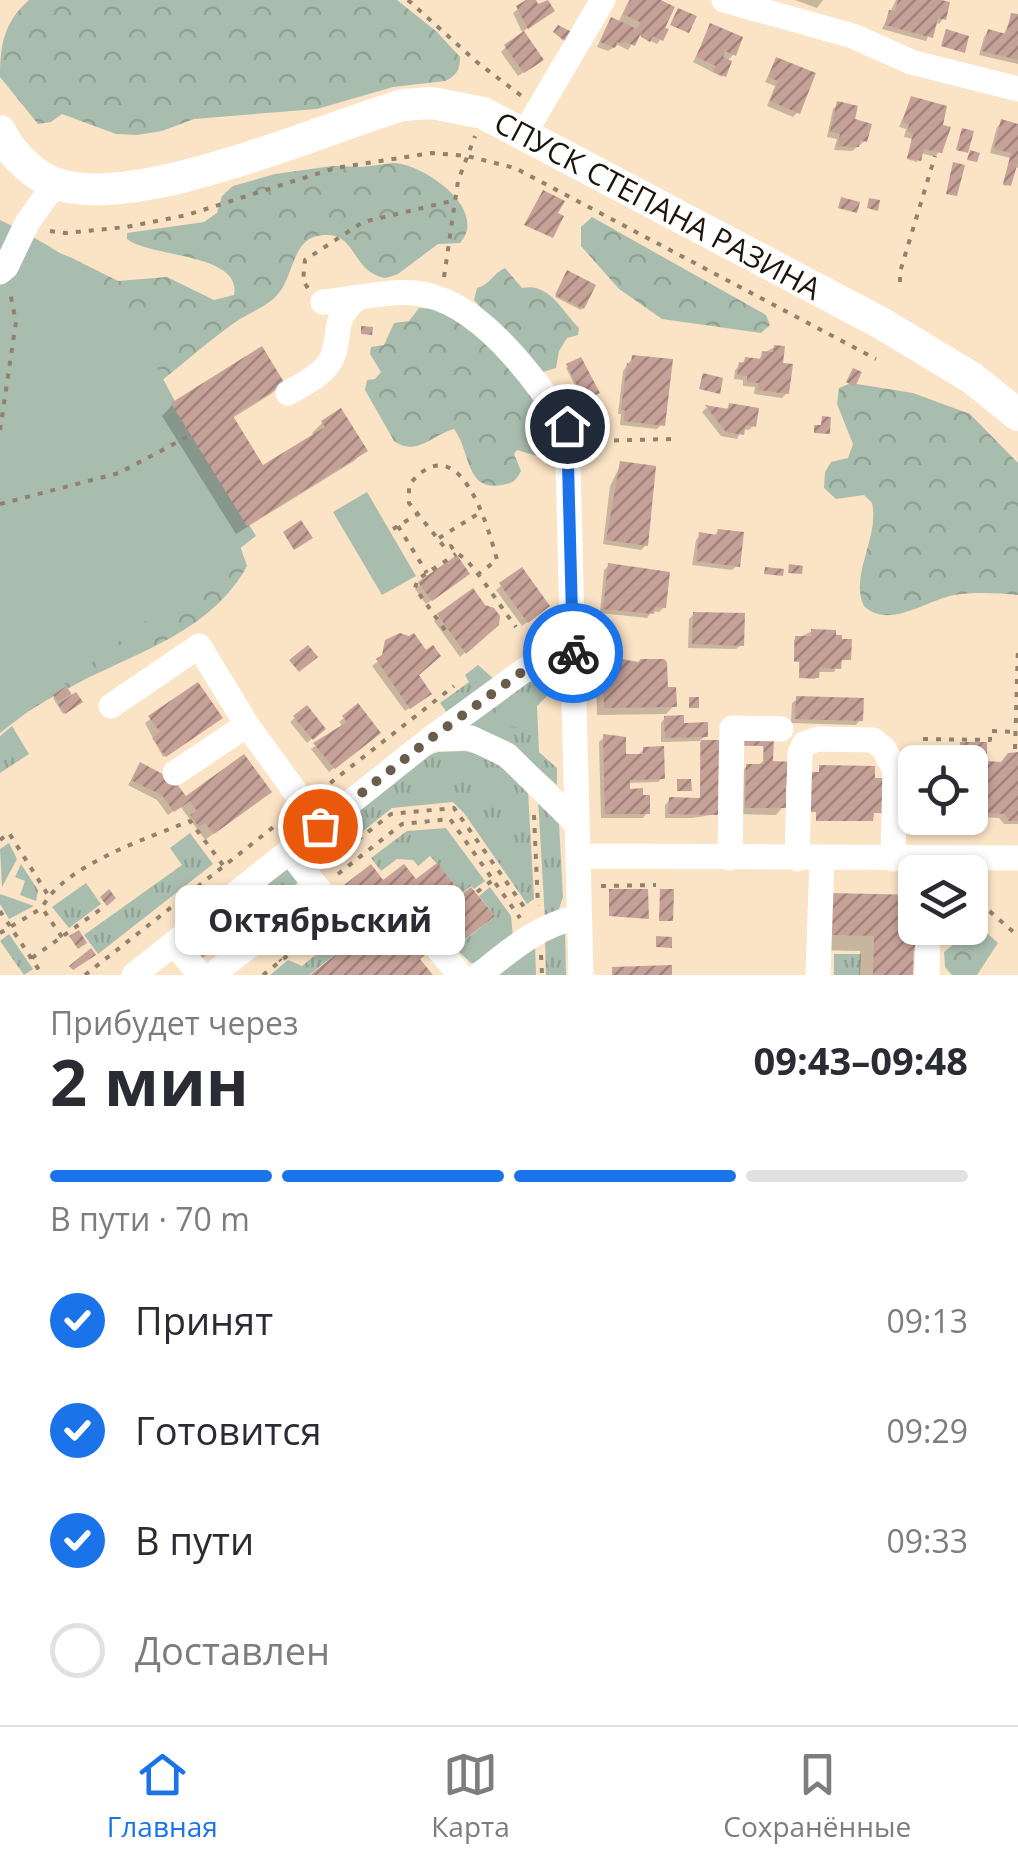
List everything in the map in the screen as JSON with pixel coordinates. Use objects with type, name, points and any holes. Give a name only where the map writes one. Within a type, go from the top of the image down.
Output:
[{"type":"main road","name":"СПУСК СТЕПАНА РАЗИНА","points":[[55,184],[112,188],[188,176],[404,105],[432,103],[532,121],[972,378],[1018,415]]},
{"type":"main road","points":[[0,131],[21,160],[55,184]]},
{"type":"street","points":[[532,121],[603,0]]},
{"type":"street","points":[[724,0],[853,36],[911,62],[1018,89]]},
{"type":"street","points":[[3,270],[27,223],[55,184]]},
{"type":"street","points":[[323,302],[410,292],[440,296],[474,318],[516,359],[567,434],[581,975]]},
{"type":"street","points":[[288,393],[323,371],[332,357],[344,310],[355,300]]},
{"type":"street","points":[[111,706],[200,646],[247,725],[320,826]]},
{"type":"street","points":[[136,975],[430,739],[526,669],[573,670]]},
{"type":"street","points":[[175,772],[247,725]]},
{"type":"street","points":[[730,858],[732,728],[780,729]]},
{"type":"street","points":[[430,739],[471,738],[488,744],[531,776],[577,824]]},
{"type":"street","points":[[818,975],[800,753],[804,744],[818,739],[873,740],[892,759],[893,859]]},
{"type":"street","points":[[289,852],[333,908]]},
{"type":"street","points":[[578,856],[898,860]]},
{"type":"street","points":[[988,861],[1018,858]]},
{"type":"street","points":[[212,975],[250,946],[244,929],[224,903]]},
{"type":"street","points":[[479,975],[540,929],[579,917]]},
{"type":"street","points":[[174,943],[200,975]]},
{"type":"street","points":[[927,975],[928,945]]},
{"type":"street","points":[[439,950],[460,975]]},
{"type":"path","points":[[408,0],[478,63],[532,121]]},
{"type":"path","points":[[445,272],[458,181],[483,113]]},
{"type":"path","points":[[27,223],[64,233],[126,226],[187,215],[336,168],[432,153],[467,156],[515,168],[876,359]]},
{"type":"path","points":[[900,282],[935,156]]},
{"type":"path","points":[[323,302],[302,281],[305,260],[362,222],[456,200]]},
{"type":"path","points":[[0,428],[16,322],[3,270]]},
{"type":"path","points":[[567,434],[674,439]]},
{"type":"path","points":[[0,504],[119,473],[187,437]]},
{"type":"path","points":[[478,575],[497,560],[481,512],[456,470],[443,464],[426,469],[409,485],[409,504],[446,549],[451,546],[465,558],[516,626]]},
{"type":"path","points":[[439,538],[481,512]]},
{"type":"path","points":[[416,515],[396,527],[428,573]]},
{"type":"path","points":[[445,630],[416,588],[418,579],[456,554]]},
{"type":"path","points":[[1015,750],[1018,647]]},
{"type":"path","points":[[85,975],[454,686]]},
{"type":"path","points":[[923,739],[990,740],[990,732],[1017,732]]},
{"type":"path","points":[[531,776],[542,975]]},
{"type":"path","points":[[330,862],[390,814],[454,808],[540,929]]},
{"type":"path","points":[[339,874],[402,824],[450,819],[512,906]]},
{"type":"path","points":[[0,933],[42,908],[48,895],[102,856],[190,821],[224,866]]},
{"type":"path","points":[[0,840],[10,833],[48,895]]},
{"type":"path","points":[[477,892],[493,880]]},
{"type":"path","points":[[601,886],[656,885]]},
{"type":"path","points":[[42,908],[62,937]]},
{"type":"path","points":[[32,958],[101,908]]},
{"type":"path","points":[[263,975],[320,930],[333,908],[349,928]]},
{"type":"path","points":[[0,910],[39,975]]},
{"type":"path","points":[[988,910],[1018,936]]},
{"type":"path","points":[[281,960],[266,942],[306,912],[320,930]]},
{"type":"green space","points":[[29,0],[397,0],[437,32],[460,57],[459,65],[445,81],[393,87],[317,109],[194,119],[137,135],[116,134],[62,114],[51,122],[38,124],[0,77],[5,35]]},
{"type":"green space","points":[[393,163],[435,179],[460,203],[467,230],[460,243],[438,244],[398,274],[386,278],[367,269],[338,237],[317,236],[308,240],[274,299],[234,323],[143,395],[237,537],[247,566],[232,588],[195,623],[70,687],[0,729],[0,229],[118,281],[167,277],[214,300],[234,295],[233,281],[224,271],[193,258],[139,245],[127,239],[127,233],[204,222],[217,213],[222,196],[233,186],[275,174]]},
{"type":"green space","points":[[592,217],[766,315],[770,325],[761,333],[662,319],[619,289],[581,246],[581,227]]},
{"type":"green space","points":[[0,220],[63,255],[109,296],[143,344],[256,536],[0,733]]},
{"type":"green space","points":[[505,268],[522,288],[532,287],[547,294],[579,328],[578,335],[567,338],[559,351],[556,368],[543,372],[474,300],[477,288]]},
{"type":"green space","points":[[419,308],[448,310],[473,324],[560,429],[559,457],[550,460],[517,450],[514,454],[521,471],[514,481],[490,486],[475,476],[454,429],[417,446],[394,441],[365,390],[367,380],[375,379],[381,372],[370,354],[371,347],[384,345],[394,323],[409,321]]},
{"type":"green space","points":[[851,383],[913,393],[970,414],[1018,463],[1018,595],[954,595],[884,615],[864,606],[860,582],[872,529],[872,503],[864,495],[836,499],[824,488],[825,472],[831,462],[848,458],[853,444],[837,404],[839,388]]},
{"type":"green space","points":[[367,492],[416,576],[382,595],[333,512]]},
{"type":"green space","points":[[478,665],[494,679],[448,714],[440,703],[469,682],[465,675]]},
{"type":"green space","points":[[533,679],[548,683],[552,691],[537,706],[539,752],[557,768],[557,785],[508,742],[469,726],[472,720]]},
{"type":"green space","points":[[502,704],[526,711],[529,720],[518,728],[484,724],[482,715]]},
{"type":"green space","points":[[12,726],[29,754],[0,773],[0,736]]},
{"type":"green space","points":[[465,751],[500,766],[528,791],[534,899],[527,904],[453,802],[392,808],[313,871],[304,854],[427,756]]},
{"type":"green space","points":[[538,799],[559,823],[563,897],[559,909],[545,919]]},
{"type":"green space","points":[[446,828],[485,881],[474,889],[471,886],[462,893],[430,856],[418,866],[413,860],[397,859],[381,871],[371,858],[407,831]]},
{"type":"green space","points":[[190,833],[213,864],[98,954],[84,935],[182,865],[170,848]]},
{"type":"green space","points":[[9,843],[17,859],[2,887],[0,849]]},
{"type":"green space","points":[[21,864],[38,890],[36,901],[20,895],[25,881],[15,877]]},
{"type":"green space","points":[[289,868],[302,879],[248,922],[245,902]]},
{"type":"green space","points":[[86,883],[101,904],[69,928],[52,907]]},
{"type":"green space","points":[[490,887],[511,916],[513,937],[481,963],[471,963],[455,948],[495,916],[479,896]]},
{"type":"green space","points":[[0,894],[34,906],[9,919],[0,904]]},
{"type":"green space","points":[[298,894],[306,904],[261,939],[253,929]]},
{"type":"green space","points":[[218,924],[228,924],[236,932],[196,963],[191,949],[194,941]]},
{"type":"green space","points":[[565,932],[566,975],[546,975],[545,938]]},
{"type":"green space","points":[[9,934],[33,969],[24,975],[0,941]]},
{"type":"green space","points":[[988,934],[998,943],[977,975],[952,975],[945,967],[944,952],[953,945],[988,945]]},
{"type":"green space","points":[[334,940],[342,949],[309,975],[270,975],[288,960],[302,966]]},
{"type":"green space","points":[[535,943],[536,975],[494,975]]},
{"type":"green space","points":[[834,954],[861,954],[860,975],[834,975]]},
{"type":"building","points":[[536,0],[538,4],[548,0],[555,11],[528,29],[516,6]]},
{"type":"building","points":[[630,0],[661,0],[675,7],[663,41],[653,36],[650,42],[641,37],[642,31],[635,46],[624,41],[617,42],[615,48],[600,42],[611,17],[637,29],[640,22],[623,14]]},
{"type":"building","points":[[898,0],[950,2],[946,20],[938,18],[933,38],[885,25],[889,10],[895,11]]},
{"type":"building","points":[[678,8],[697,16],[689,33],[670,25]]},
{"type":"building","points":[[1011,13],[1018,14],[1018,60],[982,51],[988,29],[1006,34]]},
{"type":"building","points":[[710,23],[743,37],[736,56],[725,51],[723,57],[732,61],[726,77],[713,72],[716,66],[696,57]]},
{"type":"building","points":[[558,25],[572,32],[567,43],[553,32]]},
{"type":"building","points":[[946,29],[969,36],[965,53],[941,46]]},
{"type":"building","points":[[524,31],[544,60],[524,73],[504,45]]},
{"type":"building","points":[[776,57],[816,73],[800,114],[770,101],[778,81],[768,77]]},
{"type":"building","points":[[911,96],[947,106],[943,125],[951,127],[942,153],[924,149],[921,161],[907,158],[913,134],[907,132],[909,124],[902,122]]},
{"type":"building","points":[[837,101],[858,106],[855,119],[872,124],[867,142],[860,140],[859,147],[837,146],[840,134],[830,132]]},
{"type":"building","points":[[1001,119],[1018,124],[1018,162],[1011,186],[1003,184],[1011,153],[994,149]]},
{"type":"building","points":[[962,128],[974,131],[968,153],[956,150]]},
{"type":"building","points":[[970,150],[980,153],[977,162],[967,160]]},
{"type":"building","points":[[953,162],[965,165],[957,196],[946,194]]},
{"type":"building","points":[[543,190],[565,201],[558,213],[564,216],[553,238],[524,225]]},
{"type":"building","points":[[841,197],[860,202],[857,213],[838,208]]},
{"type":"building","points":[[869,198],[880,200],[878,211],[867,208]]},
{"type":"building","points":[[567,270],[596,285],[584,309],[555,295]]},
{"type":"building","points":[[361,326],[373,327],[372,335],[361,334]]},
{"type":"building","points":[[774,345],[785,346],[783,363],[793,364],[789,394],[758,390],[759,383],[747,382],[747,376],[737,375],[739,362],[744,363],[745,357],[761,359],[762,351],[773,352]]},
{"type":"building","points":[[262,346],[285,384],[233,416],[263,465],[325,427],[321,421],[341,408],[368,451],[247,526],[171,403]]},
{"type":"building","points":[[632,355],[673,359],[665,426],[624,421],[625,410],[621,410],[627,363],[631,364]]},
{"type":"building","points":[[581,357],[600,393],[585,401],[566,364]]},
{"type":"building","points":[[853,368],[862,372],[855,387],[846,382]]},
{"type":"building","points":[[703,373],[723,378],[720,394],[699,389]]},
{"type":"building","points":[[729,403],[759,408],[756,427],[746,425],[744,435],[726,432],[705,405],[728,409]]},
{"type":"building","points":[[822,416],[831,417],[830,434],[814,433],[814,425],[821,425]]},
{"type":"building","points":[[620,461],[656,466],[648,546],[606,540]]},
{"type":"building","points":[[301,520],[313,538],[294,550],[283,532]]},
{"type":"building","points":[[718,529],[744,532],[740,567],[696,561],[699,532],[717,535]]},
{"type":"building","points":[[457,555],[470,574],[432,601],[418,582]]},
{"type":"building","points":[[608,563],[670,572],[666,608],[655,607],[654,614],[603,609]]},
{"type":"building","points":[[789,564],[803,566],[802,574],[788,573]]},
{"type":"building","points":[[522,567],[550,606],[528,623],[499,583]]},
{"type":"building","points":[[765,567],[784,569],[783,576],[764,574]]},
{"type":"building","points":[[473,588],[485,605],[500,616],[499,625],[466,654],[437,614]]},
{"type":"building","points":[[693,612],[745,613],[744,646],[692,644]]},
{"type":"building","points":[[811,629],[836,630],[842,639],[852,639],[851,660],[842,660],[841,669],[820,668],[819,678],[799,678],[800,661],[794,661],[795,636],[811,636]]},
{"type":"building","points":[[400,633],[414,633],[426,650],[433,645],[441,656],[419,675],[432,694],[410,709],[376,659],[382,655],[385,640]]},
{"type":"building","points":[[308,645],[318,657],[299,672],[289,660]]},
{"type":"building","points":[[664,659],[668,687],[676,687],[677,707],[604,708],[603,670],[614,660]]},
{"type":"building","points":[[198,682],[223,718],[166,757],[152,738],[160,732],[148,716]]},
{"type":"building","points":[[66,686],[71,693],[58,702],[53,695]]},
{"type":"building","points":[[76,692],[83,702],[65,714],[58,704]]},
{"type":"building","points":[[796,696],[864,698],[863,721],[795,719]]},
{"type":"building","points":[[689,697],[699,697],[699,708],[689,708]]},
{"type":"building","points":[[358,703],[381,733],[335,769],[313,743],[347,722],[342,716]]},
{"type":"building","points":[[307,705],[326,729],[313,740],[293,716]]},
{"type":"building","points":[[684,715],[684,723],[708,722],[708,737],[665,738],[664,716]]},
{"type":"building","points":[[603,734],[626,737],[626,754],[643,754],[643,747],[664,746],[665,779],[630,780],[630,789],[643,788],[643,795],[650,795],[650,814],[605,814]]},
{"type":"building","points":[[742,736],[774,737],[773,761],[794,762],[793,782],[786,782],[786,808],[745,808],[746,764],[764,764],[764,746],[742,745]]},
{"type":"building","points":[[701,740],[719,740],[718,815],[668,814],[669,797],[700,798]]},
{"type":"building","points":[[960,742],[987,742],[987,745]]},
{"type":"building","points":[[1018,752],[1018,821],[1009,821],[1004,814],[988,813],[988,761],[1001,762],[1008,753]]},
{"type":"building","points":[[244,754],[272,792],[214,834],[205,823],[199,827],[190,815],[197,811],[190,801],[174,812],[162,795],[131,780],[140,762],[174,780],[186,796]]},
{"type":"building","points":[[819,765],[875,766],[875,778],[884,778],[883,813],[874,813],[873,821],[816,821],[816,812],[807,812],[807,772],[819,772]]},
{"type":"building","points":[[677,779],[691,779],[692,791],[677,791]]},
{"type":"building","points":[[437,863],[462,894],[471,887],[495,916],[455,947],[447,937],[420,959],[433,975],[310,975],[344,948],[336,938],[360,916],[339,889],[371,864],[383,880],[404,864],[416,879]]},
{"type":"building","points":[[109,889],[116,898],[107,906],[100,897]]},
{"type":"building","points":[[609,889],[648,889],[649,919],[609,916]]},
{"type":"building","points":[[660,889],[674,889],[673,921],[659,921]]},
{"type":"building","points":[[831,893],[898,895],[898,945],[921,945],[914,947],[913,975],[873,975],[874,936],[830,935]]},
{"type":"building","points":[[79,930],[87,943],[78,949],[69,936]]},
{"type":"building","points":[[656,936],[672,937],[672,948],[656,947]]},
{"type":"building","points":[[91,948],[96,955],[73,970],[69,966]]},
{"type":"building","points":[[672,965],[672,975],[612,975],[612,967]]},
{"type":"way so far","points":[[320,826],[526,669],[573,670],[573,653]]},
{"type":"place","name":"Октябрьский","points":[[320,826]]},
{"type":"route","points":[[567,426],[573,653]]}]
